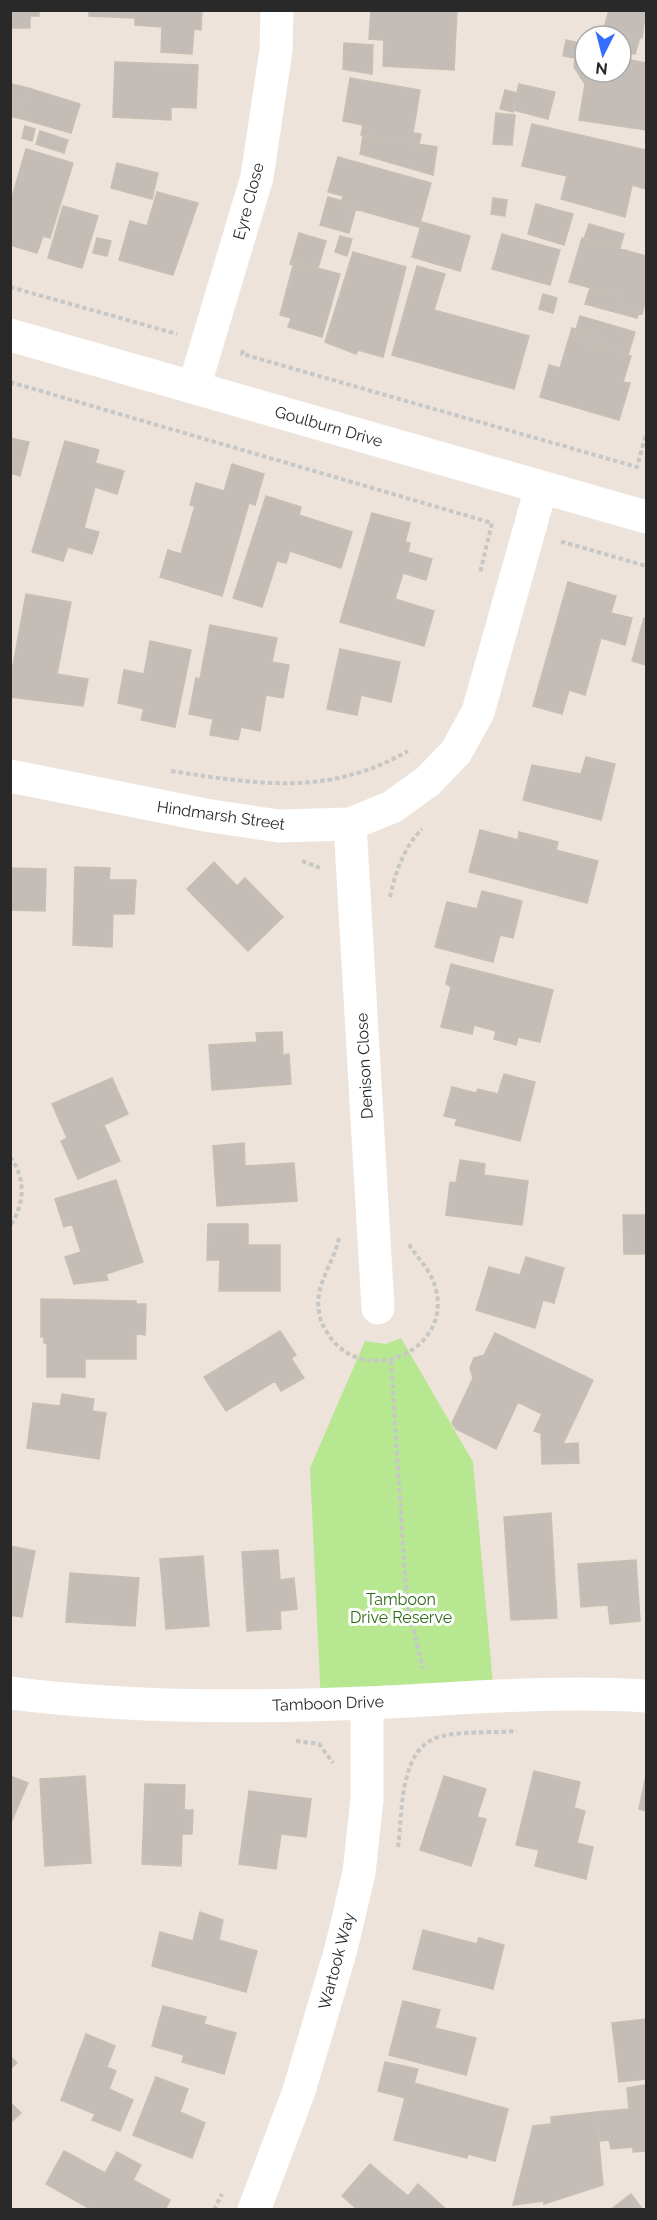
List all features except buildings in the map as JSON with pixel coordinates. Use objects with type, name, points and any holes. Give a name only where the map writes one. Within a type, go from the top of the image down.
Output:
[{"type":"street","name":"Eyre Close","points":[[194,387],[257,177],[276,50],[277,10]]},
{"type":"street","name":"Goulburn Drive","points":[[10,335],[646,517]]},
{"type":"street","name":"Hindmarsh Street","points":[[10,776],[205,815],[278,826],[350,824],[393,807],[428,781],[456,752],[478,712],[541,488]]},
{"type":"street","name":"Denison Close","points":[[350,824],[378,1308]]},
{"type":"street","name":"Tamboon Drive","points":[[10,1693],[159,1704],[367,1703],[494,1696],[646,1696]]},
{"type":"street","name":"Wartook Way","points":[[254,2210],[276,2157],[299,2091],[340,1949],[359,1873],[367,1799],[367,1703]]},
{"type":"path","points":[[10,287],[179,334],[182,323]]},
{"type":"path","points":[[242,354],[637,467],[646,434]]},
{"type":"path","points":[[10,382],[492,523],[478,580]]},
{"type":"path","points":[[563,542],[646,566]]},
{"type":"path","points":[[170,771],[262,783],[297,784],[340,779],[380,767],[415,744]]},
{"type":"path","points":[[389,907],[393,880],[402,858]]},
{"type":"path","points":[[10,1157],[22,1179],[23,1193],[10,1226]]},
{"type":"path","points":[[407,1234],[408,1243],[428,1269],[437,1293],[432,1324],[425,1337],[415,1349],[391,1361],[407,1604],[423,1668],[412,1669]]},
{"type":"path","points":[[409,1766],[426,1743],[441,1736],[520,1731]]},
{"type":"path","points":[[333,1763],[333,1773]]},
{"type":"path","points":[[214,2210],[224,2190]]},
{"type":"green space","name":"Tamboon Drive Reserve","points":[[401,1338],[473,1462],[494,1696],[321,1705],[310,1468],[365,1341],[386,1344]]}]
